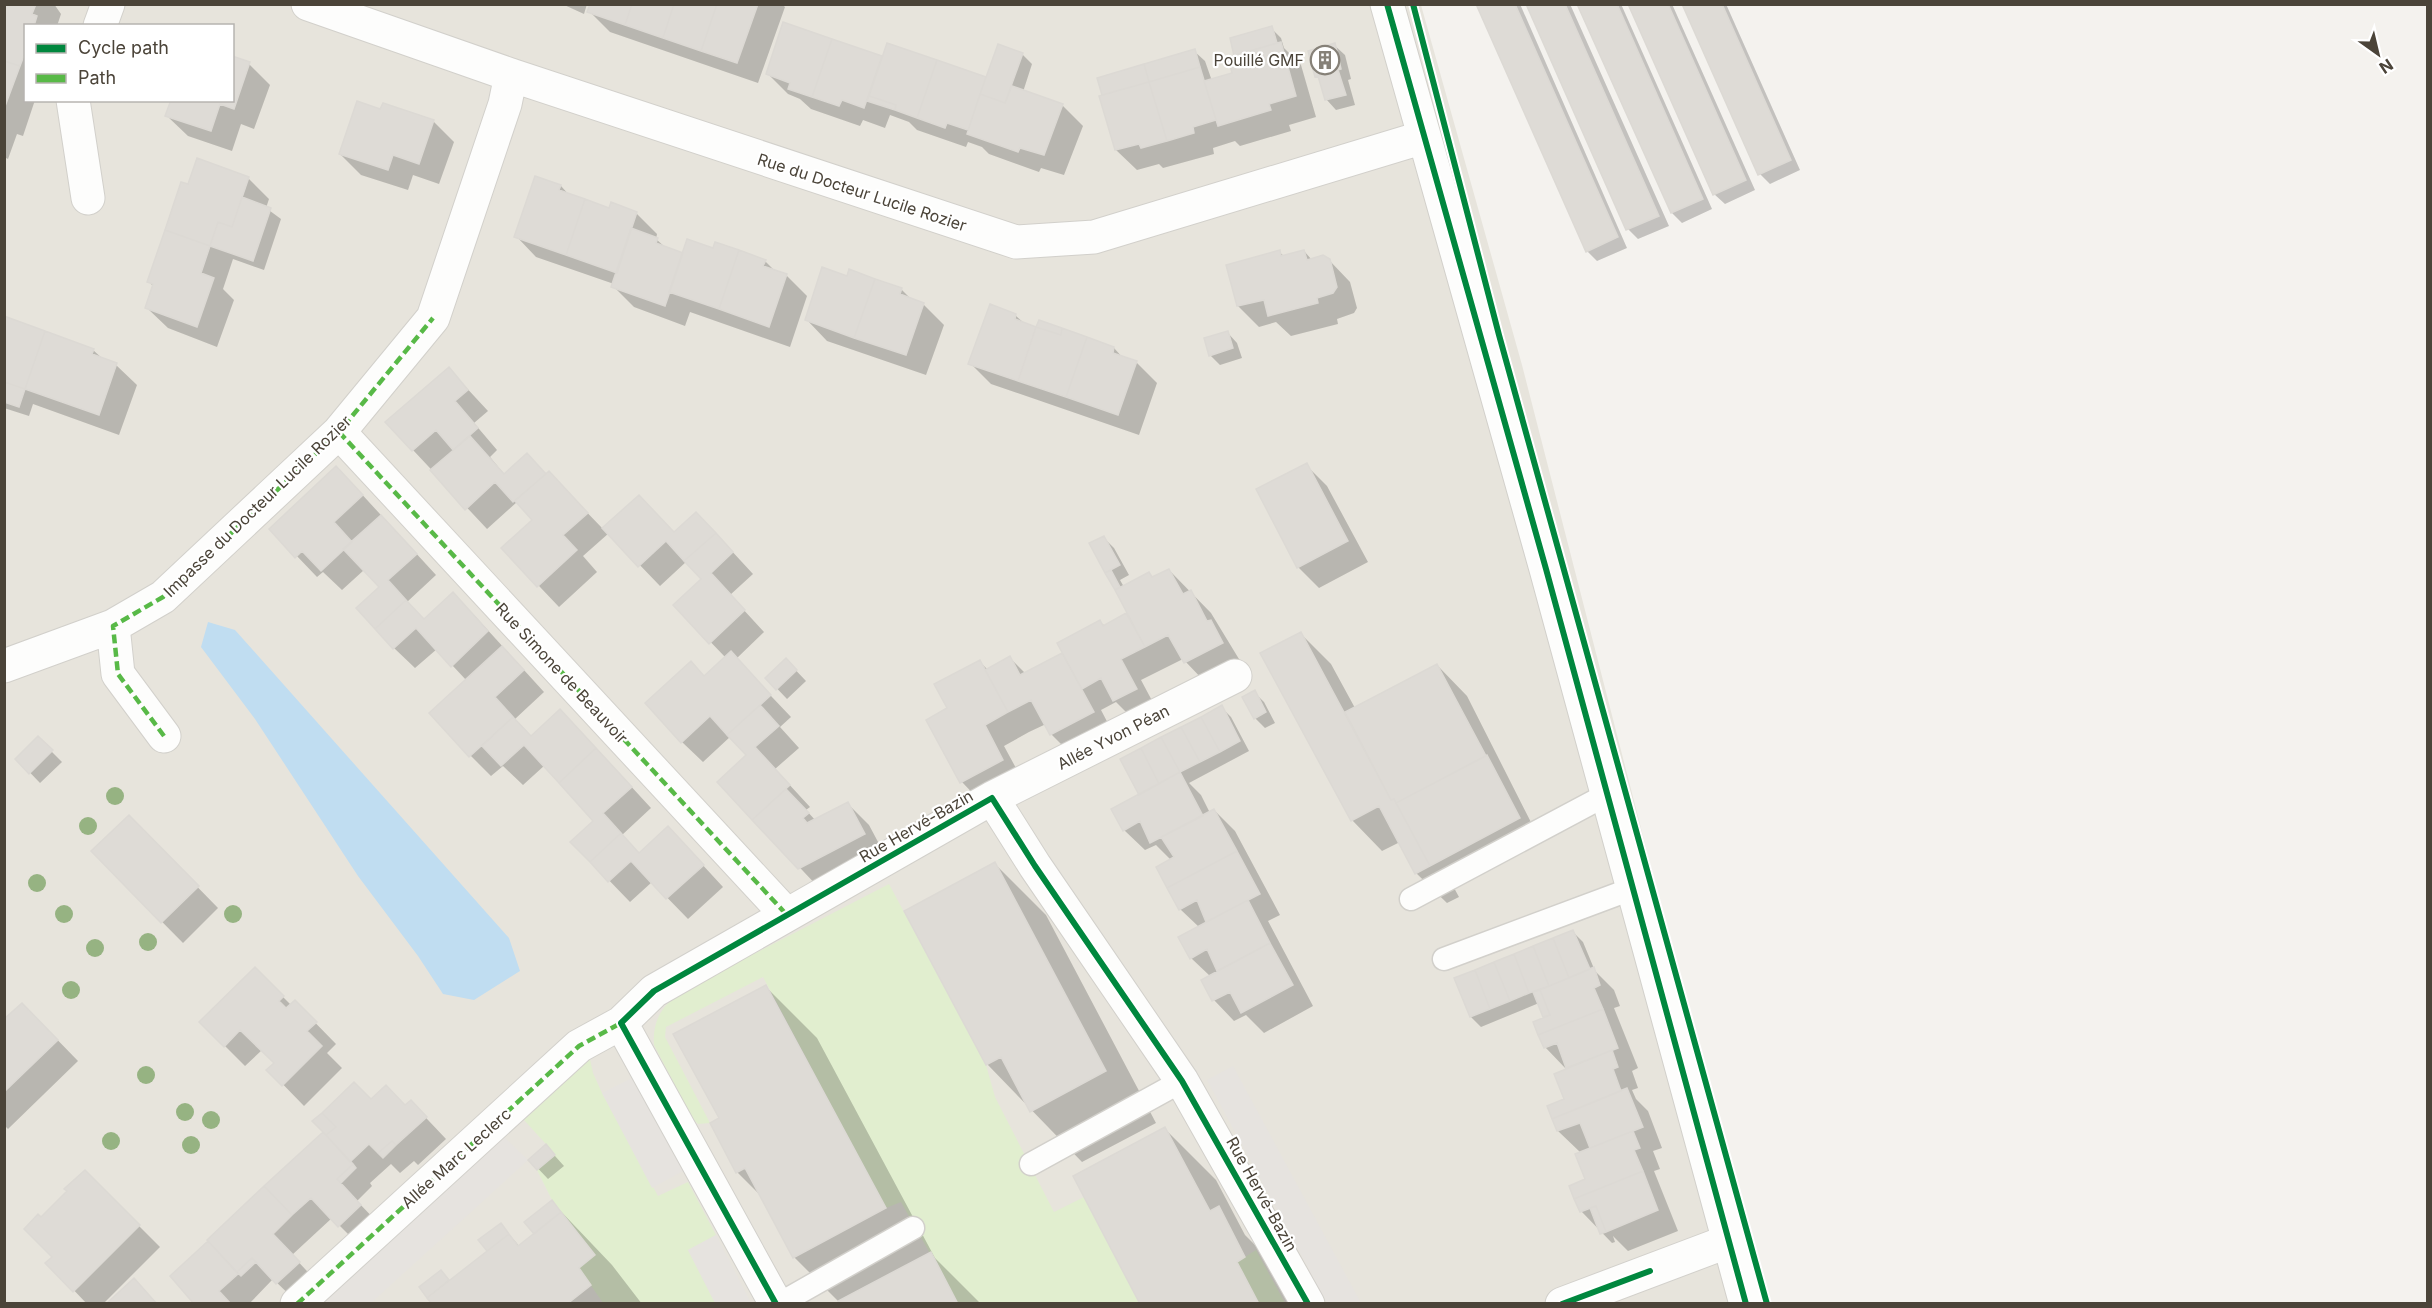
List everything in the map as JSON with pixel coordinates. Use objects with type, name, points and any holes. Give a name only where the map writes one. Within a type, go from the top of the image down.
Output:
[{"type":"street","points":[[101,24],[108,4]]},
{"type":"street","name":"Rue du Docteur Lucile Rozier","points":[[308,4],[511,75],[1016,242],[1094,237],[1424,137]]},
{"type":"street","points":[[1387,4],[1634,888],[1746,1304]]},
{"type":"street","name":"Impasse du Docteur Lucile Rozier","points":[[4,666],[113,626],[163,597],[339,432],[433,318],[505,104],[511,75]]},
{"type":"street","points":[[73,102],[88,198]]},
{"type":"street","name":"Rue Simone de Beauvoir","points":[[339,432],[786,914]]},
{"type":"street","points":[[113,626],[118,674],[164,736]]},
{"type":"street","name":"Allée Yvon Péan","points":[[992,798],[1235,676]]},
{"type":"street","name":"Rue Hervé-Bazin","points":[[621,1023],[654,991],[992,798],[1035,866],[1182,1081],[1308,1304]]},
{"type":"street","points":[[621,1023],[778,1304]]},
{"type":"street","name":"Allée Marc Leclerc","points":[[297,1304],[579,1046],[621,1023]]},
{"type":"street","points":[[1562,1304],[1729,1240]]},
{"type":"lane","points":[[1411,899],[1608,794]]},
{"type":"lane","points":[[1444,959],[1634,888]]},
{"type":"lane","points":[[1031,1164],[1182,1081]]},
{"type":"lane","points":[[778,1304],[913,1228]]},
{"type":"shaded area","points":[[5,5],[1421,5],[1522,365],[1763,1303],[5,1304]]},
{"type":"shaded area","points":[[1233,1066],[1361,1303],[1327,1303],[1207,1080]]},
{"type":"shaded area","points":[[634,1077],[683,1171],[652,1188],[602,1093]]},
{"type":"shaded area","points":[[504,1137],[528,1160],[371,1303],[319,1304]]},
{"type":"shaded area","points":[[716,1235],[751,1303],[715,1303],[688,1250]]},
{"type":"green space","points":[[889,884],[986,1065],[995,1097],[1054,1212],[1084,1197],[1140,1303],[958,1303],[901,1202],[886,1208],[763,977],[666,1027],[665,1037],[710,1123],[698,1124],[692,1118],[654,1045],[655,1027],[665,1006],[684,990]]},
{"type":"green space","points":[[590,1059],[593,1073],[602,1093],[658,1196],[688,1182],[716,1235],[688,1250],[715,1303],[603,1303],[579,1268],[595,1255],[552,1200],[537,1170],[555,1154],[524,1120]]},
{"type":"green space","points":[[1256,1250],[1285,1303],[1259,1303],[1237,1262]]},
{"type":"water","points":[[208,622],[235,630],[509,938],[520,971],[474,1000],[443,994],[418,956],[358,876],[255,719],[201,647]]},
{"type":"building","points":[[4,4],[36,4],[32,14],[37,16],[35,24],[24,24],[24,55],[20,66],[4,61]]},
{"type":"building","points":[[590,4],[632,4],[625,25],[587,12]]},
{"type":"building","points":[[632,4],[674,4],[663,38],[625,25]]},
{"type":"building","points":[[674,4],[717,4],[701,51],[663,38]]},
{"type":"building","points":[[717,4],[758,4],[737,63],[701,51]]},
{"type":"building","points":[[1476,4],[1515,4],[1618,237],[1586,252]]},
{"type":"building","points":[[1526,4],[1565,4],[1659,216],[1626,230]]},
{"type":"building","points":[[1577,4],[1617,4],[1703,199],[1671,213]]},
{"type":"building","points":[[1628,4],[1668,4],[1746,180],[1713,195]]},
{"type":"building","points":[[1682,4],[1722,4],[1791,160],[1758,175]]},
{"type":"building","points":[[783,22],[832,39],[812,97],[788,89],[790,83],[766,74]]},
{"type":"building","points":[[1272,26],[1277,43],[1234,56],[1230,38]]},
{"type":"building","points":[[832,39],[882,56],[864,108],[842,100],[839,106],[812,97]]},
{"type":"building","points":[[1281,42],[1296,96],[1269,104],[1271,110],[1218,126],[1204,81],[1232,73],[1228,57]]},
{"type":"building","points":[[887,43],[937,60],[917,118],[895,110],[896,105],[869,96]]},
{"type":"building","name":"Pouillé GMF","points":[[1335,43],[1341,69],[1315,77],[1308,51]]},
{"type":"building","points":[[998,44],[1023,53],[1005,103],[980,94]]},
{"type":"building","points":[[1195,49],[1200,67],[1149,82],[1144,64]]},
{"type":"building","points":[[234,57],[250,62],[234,109],[220,104],[211,131],[165,116],[170,102],[234,102]]},
{"type":"building","points":[[937,60],[986,77],[968,130],[947,123],[945,128],[917,118]]},
{"type":"building","points":[[4,61],[20,66],[4,109]]},
{"type":"building","points":[[1144,64],[1149,82],[1102,95],[1097,78]]},
{"type":"building","points":[[1200,67],[1216,120],[1193,127],[1194,133],[1167,141],[1149,82]]},
{"type":"building","points":[[1338,70],[1346,95],[1325,100],[1318,76]]},
{"type":"building","points":[[1149,82],[1167,141],[1141,148],[1139,144],[1115,150],[1099,96]]},
{"type":"building","points":[[1012,86],[1063,104],[1044,155],[1020,148],[1018,152],[967,134],[980,94],[1005,103]]},
{"type":"building","points":[[869,96],[896,105],[895,110],[867,101]]},
{"type":"building","points":[[357,101],[380,109],[383,103],[434,120],[419,164],[393,155],[388,170],[339,154]]},
{"type":"building","points":[[197,158],[249,177],[232,227],[218,222],[210,246],[165,230],[181,182],[188,184]]},
{"type":"building","points":[[535,176],[561,185],[559,190],[585,199],[566,255],[514,237]]},
{"type":"building","points":[[242,197],[271,208],[253,261],[210,246],[218,222],[232,227]]},
{"type":"building","points":[[585,199],[609,208],[611,202],[637,212],[617,273],[566,255]]},
{"type":"building","points":[[631,228],[658,238],[656,243],[683,253],[665,306],[611,287]]},
{"type":"building","points":[[165,230],[210,246],[201,273],[214,278],[197,327],[145,308],[153,284],[147,282]]},
{"type":"building","points":[[687,239],[713,248],[715,242],[739,250],[719,309],[669,292]]},
{"type":"building","points":[[739,250],[766,260],[763,266],[787,274],[769,327],[719,309]]},
{"type":"building","points":[[1280,250],[1281,256],[1304,250],[1307,260],[1323,255],[1330,259],[1337,287],[1333,293],[1317,298],[1318,303],[1268,316],[1264,300],[1237,306],[1226,265]]},
{"type":"building","points":[[822,267],[847,276],[849,269],[875,279],[854,338],[805,320]]},
{"type":"building","points":[[875,279],[902,288],[900,294],[924,303],[906,355],[854,338]]},
{"type":"building","points":[[990,304],[1016,314],[1015,319],[1036,327],[1018,381],[968,364]]},
{"type":"building","points":[[4,316],[45,331],[25,389],[4,382]]},
{"type":"building","points":[[1039,320],[1062,328],[1061,335],[1036,327]]},
{"type":"building","points":[[1036,327],[1061,335],[1062,328],[1087,337],[1066,397],[1018,381]]},
{"type":"building","points":[[45,331],[94,349],[92,354],[117,363],[99,415],[25,389]]},
{"type":"building","points":[[1228,331],[1233,348],[1209,356],[1204,338]]},
{"type":"building","points":[[1087,337],[1114,347],[1113,353],[1137,361],[1118,415],[1066,397]]},
{"type":"building","points":[[449,367],[468,390],[455,401],[478,428],[453,450],[436,430],[412,451],[385,422]]},
{"type":"building","points":[[4,382],[25,389],[19,407],[4,402]]},
{"type":"building","points":[[470,436],[504,474],[527,453],[546,474],[513,502],[495,482],[465,510],[430,470]]},
{"type":"building","points":[[1307,463],[1348,541],[1297,568],[1256,489]]},
{"type":"building","points":[[336,466],[363,495],[334,522],[352,542],[321,571],[302,551],[295,558],[269,529]]},
{"type":"building","points":[[549,471],[588,513],[563,535],[577,550],[537,587],[501,548],[532,520],[515,501]]},
{"type":"building","points":[[639,495],[674,532],[696,512],[716,533],[684,561],[666,541],[638,567],[602,528]]},
{"type":"building","points":[[381,515],[417,554],[388,580],[406,600],[375,629],[356,608],[379,587],[343,549]]},
{"type":"building","points":[[716,533],[733,552],[711,573],[745,610],[709,644],[673,605],[701,579],[684,561]]},
{"type":"building","points":[[1104,536],[1120,565],[1105,573],[1089,543]]},
{"type":"building","points":[[1169,569],[1183,594],[1191,590],[1207,621],[1211,620],[1223,643],[1184,663],[1168,635],[1145,647],[1115,590],[1149,572],[1152,577]]},
{"type":"building","points":[[1111,570],[1120,587],[1115,590],[1105,573]]},
{"type":"building","points":[[453,592],[488,631],[451,667],[416,628],[393,649],[375,629],[406,600],[424,619]]},
{"type":"building","points":[[1126,613],[1145,647],[1121,659],[1137,689],[1113,701],[1101,678],[1082,689],[1057,643],[1100,620],[1103,626]]},
{"type":"building","points":[[1301,632],[1391,800],[1394,799],[1430,866],[1415,874],[1379,806],[1351,821],[1260,653]]},
{"type":"building","points":[[502,646],[524,670],[495,697],[513,717],[469,757],[429,713]]},
{"type":"building","points":[[731,651],[771,695],[727,735],[710,716],[681,743],[645,703],[691,661],[704,676]]},
{"type":"building","points":[[1062,653],[1094,712],[1050,735],[1031,700],[1008,712],[985,670],[1010,656],[1020,675]]},
{"type":"building","points":[[786,658],[797,670],[776,690],[765,678]]},
{"type":"building","points":[[980,660],[1008,712],[985,725],[1003,760],[960,783],[926,720],[947,708],[934,684]]},
{"type":"building","points":[[1437,664],[1486,756],[1396,803],[1394,799],[1391,800],[1345,712]]},
{"type":"building","points":[[1255,690],[1266,712],[1254,719],[1242,697]]},
{"type":"building","points":[[760,705],[779,726],[755,747],[790,785],[752,820],[717,782],[746,755],[727,735]]},
{"type":"building","points":[[1222,705],[1240,741],[1220,752],[1201,717]]},
{"type":"building","points":[[560,709],[596,748],[559,783],[524,745],[501,766],[482,746],[513,717],[531,736]]},
{"type":"building","points":[[1201,717],[1220,752],[1200,762],[1181,727]]},
{"type":"building","points":[[1181,727],[1200,762],[1180,772],[1161,737]]},
{"type":"building","points":[[38,736],[53,750],[29,774],[15,759]]},
{"type":"building","points":[[1161,737],[1180,772],[1159,784],[1141,748]]},
{"type":"building","points":[[596,748],[632,787],[603,813],[621,833],[590,862],[570,842],[593,821],[559,783]]},
{"type":"building","points":[[1141,748],[1159,784],[1139,795],[1120,759]]},
{"type":"building","points":[[1487,755],[1520,818],[1430,866],[1396,803]]},
{"type":"building","points":[[1180,772],[1203,816],[1150,843],[1140,821],[1123,831],[1111,809]]},
{"type":"building","points":[[786,789],[809,813],[803,818],[807,823],[848,802],[865,834],[798,869],[752,820]]},
{"type":"building","points":[[1214,809],[1237,851],[1167,888],[1156,867],[1174,857],[1161,837]]},
{"type":"building","points":[[129,815],[199,886],[161,923],[91,851]]},
{"type":"building","points":[[668,826],[704,865],[666,899],[631,861],[608,882],[590,862],[621,833],[639,853]]},
{"type":"building","points":[[1237,851],[1260,894],[1206,922],[1197,900],[1179,910],[1167,888]]},
{"type":"building","points":[[995,862],[1106,1071],[1030,1112],[1001,1057],[986,1065],[904,911]]},
{"type":"building","points":[[1248,900],[1270,943],[1217,971],[1207,949],[1190,959],[1178,937]]},
{"type":"building","points":[[1573,930],[1590,969],[1569,978],[1553,938]]},
{"type":"building","points":[[1553,938],[1569,978],[1549,986],[1533,946]]},
{"type":"building","points":[[1270,943],[1293,985],[1241,1013],[1230,992],[1212,1001],[1201,980]]},
{"type":"building","points":[[1533,946],[1549,986],[1529,993],[1514,954]]},
{"type":"building","points":[[1514,954],[1529,993],[1510,1001],[1494,962]]},
{"type":"building","points":[[1494,962],[1510,1001],[1490,1009],[1475,970]]},
{"type":"building","points":[[255,967],[284,996],[279,1001],[286,1008],[295,1000],[317,1022],[307,1031],[322,1046],[282,1086],[266,1070],[274,1063],[240,1030],[224,1047],[199,1022]]},
{"type":"building","points":[[1594,967],[1600,985],[1594,988],[1603,1009],[1538,1035],[1533,1022],[1550,1015],[1540,990]]},
{"type":"building","points":[[1475,970],[1490,1009],[1470,1017],[1454,978]]},
{"type":"building","points":[[766,985],[886,1208],[793,1258],[745,1168],[736,1173],[710,1123],[719,1118],[673,1034]]},
{"type":"building","points":[[1540,990],[1550,1015],[1543,1017],[1533,992]]},
{"type":"building","points":[[22,1003],[58,1040],[4,1092],[4,1019]]},
{"type":"building","points":[[1603,1009],[1618,1048],[1566,1068],[1557,1043],[1544,1048],[1538,1035]]},
{"type":"building","points":[[1612,1050],[1618,1067],[1613,1069],[1621,1091],[1552,1119],[1547,1106],[1564,1099],[1554,1074]]},
{"type":"building","points":[[354,1082],[371,1099],[386,1085],[405,1105],[411,1100],[427,1117],[396,1145],[392,1141],[378,1153],[369,1144],[350,1162],[326,1135],[336,1127],[322,1113]]},
{"type":"building","points":[[1627,1088],[1643,1127],[1590,1148],[1580,1123],[1557,1131],[1552,1119]]},
{"type":"building","points":[[322,1113],[336,1127],[326,1135],[312,1121]]},
{"type":"building","points":[[1165,1127],[1210,1211],[1219,1206],[1245,1257],[1237,1262],[1259,1304],[1140,1304],[1073,1176]]},
{"type":"building","points":[[1633,1131],[1640,1148],[1634,1150],[1643,1171],[1574,1199],[1569,1186],[1585,1179],[1575,1154]]},
{"type":"building","points":[[323,1132],[353,1164],[337,1179],[361,1205],[338,1227],[311,1198],[292,1215],[264,1186]]},
{"type":"building","points":[[392,1141],[396,1145],[383,1158],[378,1153]]},
{"type":"building","points":[[546,1144],[555,1155],[537,1170],[528,1160]]},
{"type":"building","points":[[353,1164],[356,1168],[341,1183],[337,1179]]},
{"type":"building","points":[[85,1170],[140,1225],[73,1292],[45,1263],[52,1257],[24,1229],[38,1214],[41,1217],[67,1191],[64,1189]]},
{"type":"building","points":[[1643,1171],[1658,1210],[1606,1232],[1596,1206],[1580,1212],[1574,1199]]},
{"type":"building","points":[[264,1186],[292,1215],[273,1234],[300,1262],[276,1284],[252,1258],[237,1272],[207,1240]]},
{"type":"building","points":[[552,1200],[561,1212],[534,1234],[524,1222]]},
{"type":"building","points":[[1596,1206],[1606,1232],[1600,1234],[1590,1208]]},
{"type":"building","points":[[561,1212],[595,1255],[579,1268],[591,1285],[567,1304],[432,1304],[427,1298],[509,1234],[518,1246]]},
{"type":"building","points":[[501,1223],[509,1234],[487,1251],[478,1240]]},
{"type":"building","points":[[208,1241],[238,1274],[219,1291],[231,1304],[194,1304],[170,1276]]},
{"type":"building","points":[[931,1252],[958,1304],[839,1304],[838,1301]]},
{"type":"building","points":[[252,1258],[256,1262],[241,1276],[237,1272]]},
{"type":"building","points":[[441,1270],[449,1280],[427,1298],[419,1287]]},
{"type":"building","points":[[134,1278],[157,1304],[106,1304]]},
{"type":"marked path","points":[[164,736],[118,674],[113,626],[163,597],[339,432],[433,318]]},
{"type":"marked path","points":[[339,432],[786,914]]},
{"type":"marked path","points":[[297,1304],[579,1046],[621,1023]]},
{"type":"cycle path","points":[[1387,4],[1546,569],[1746,1304]]},
{"type":"cycle path","points":[[1413,4],[1499,335],[1767,1304]]},
{"type":"cycle path","points":[[776,1304],[621,1023],[654,991],[992,798],[1035,866],[1182,1081],[1308,1304]]},
{"type":"cycle path","points":[[1562,1304],[1650,1271]]},
{"type":"place","name":"Pouillé GMF","points":[[1325,60]]}]
